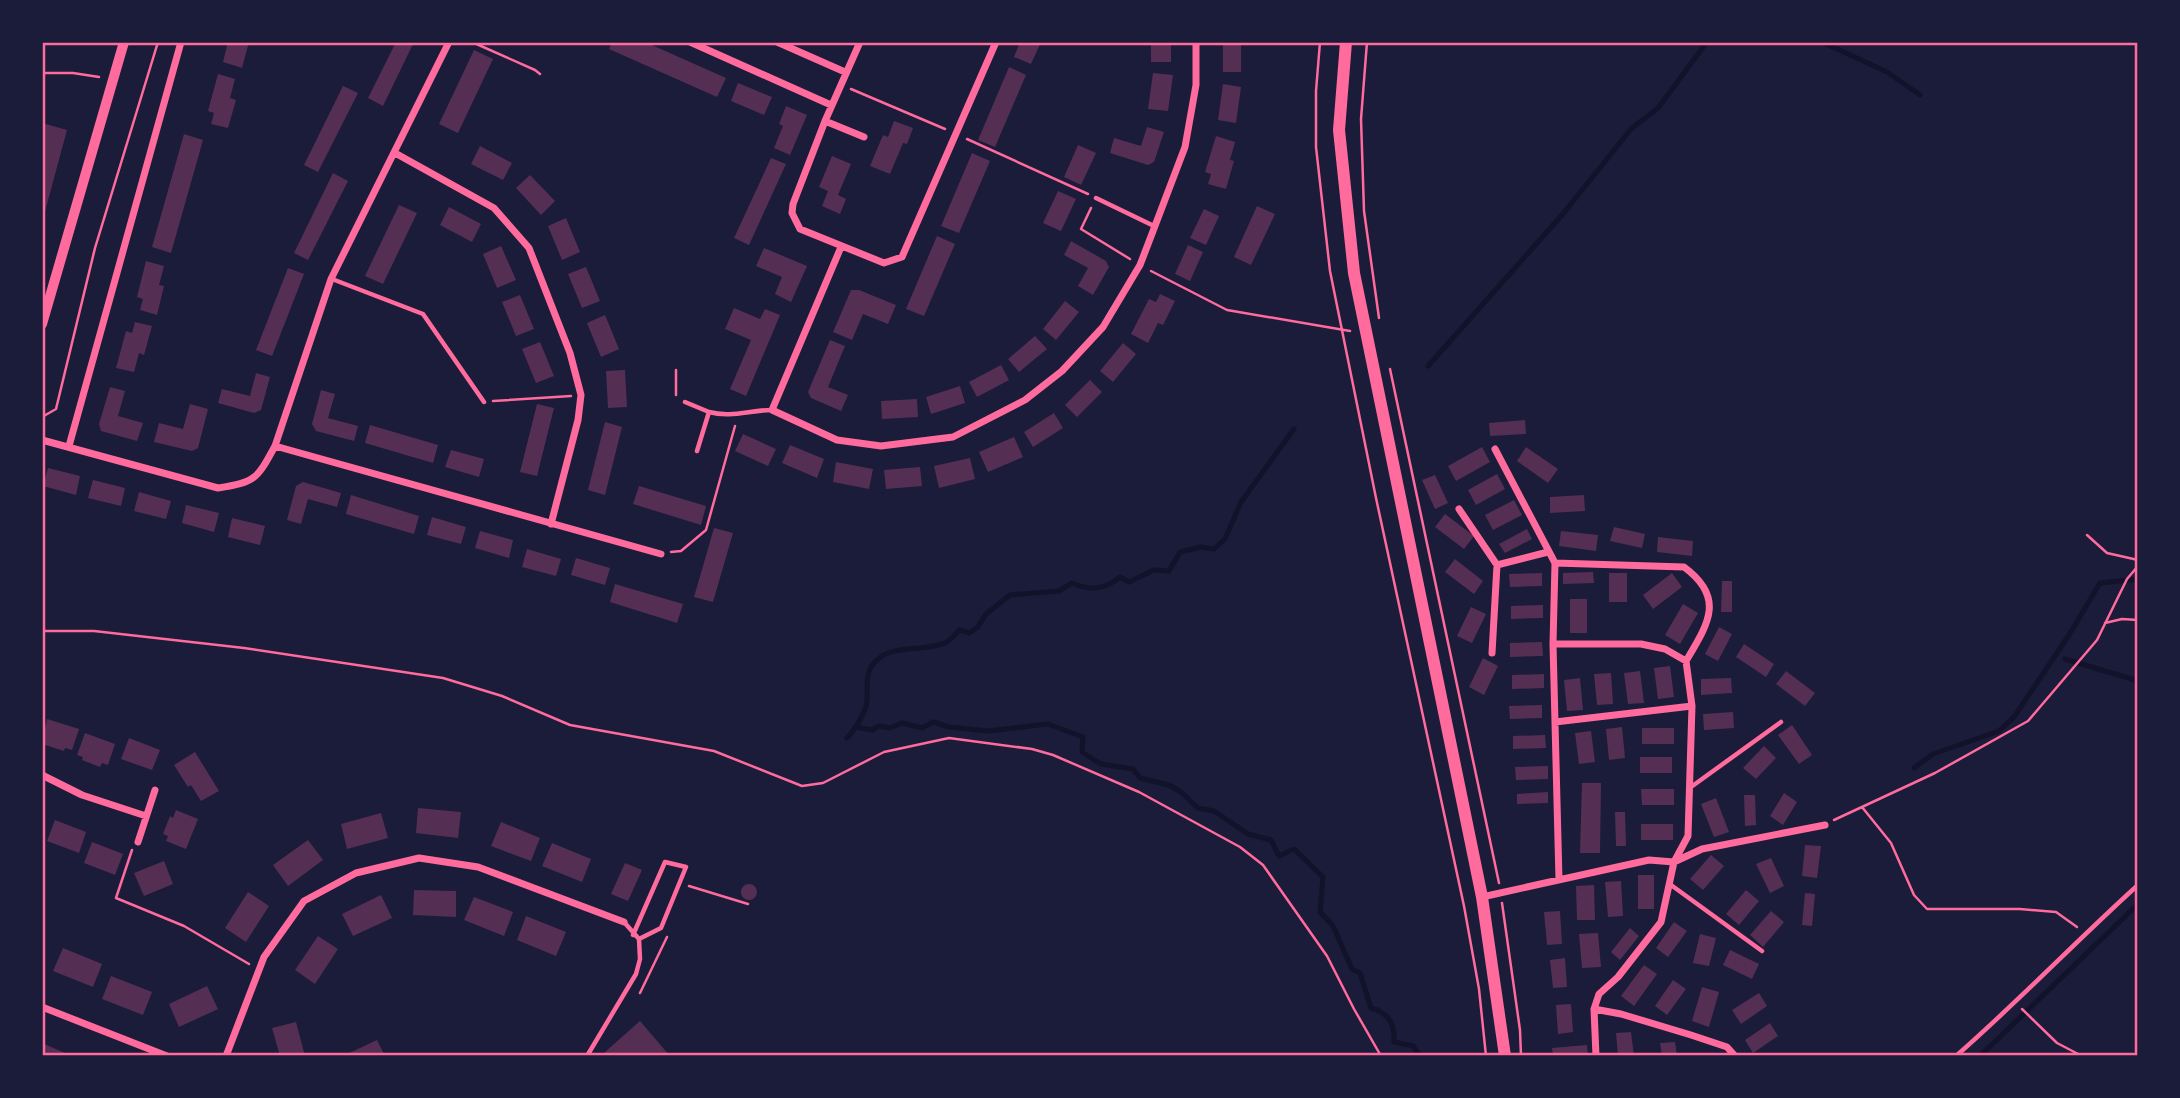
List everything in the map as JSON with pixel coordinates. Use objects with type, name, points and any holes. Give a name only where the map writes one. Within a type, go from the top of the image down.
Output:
[{"type":"main road","points":[[1346,42],[1339,130],[1354,273],[1482,897],[1505,1056]]},
{"type":"street","points":[[42,324],[124,42]]},
{"type":"street","points":[[69,446],[181,42]]},
{"type":"street","points":[[42,440],[218,488],[246,483],[262,470],[275,446],[331,279],[449,42]]},
{"type":"street","points":[[690,42],[831,105]]},
{"type":"street","points":[[777,42],[845,72]]},
{"type":"street","points":[[860,42],[824,121],[792,212],[800,229],[884,263],[902,257],[996,42]]},
{"type":"street","points":[[841,247],[772,411],[837,440],[881,446],[953,437],[1024,400],[1062,370],[1103,327],[1140,265],[1185,147],[1196,85],[1196,42]]},
{"type":"street","points":[[824,121],[864,137]]},
{"type":"street","points":[[395,153],[494,208],[529,248],[570,353],[581,395],[578,420],[551,524]]},
{"type":"street","points":[[275,446],[661,554]]},
{"type":"street","points":[[1495,449],[1555,563],[1553,644],[1559,880]]},
{"type":"street","points":[[1460,509],[1497,565],[1492,653]]},
{"type":"street","points":[[1497,565],[1549,552]]},
{"type":"street","points":[[1555,563],[1684,567],[1709,594],[1711,605],[1703,632],[1686,661],[1692,706],[1688,836],[1674,862],[1661,922],[1618,977],[1600,993],[1594,1009],[1596,1056]]},
{"type":"street","points":[[1553,644],[1641,643],[1665,649],[1686,661]]},
{"type":"street","points":[[1555,722],[1692,706]]},
{"type":"street","points":[[42,775],[82,795],[146,816]]},
{"type":"street","points":[[138,842],[155,790]]},
{"type":"street","points":[[1482,897],[1649,860],[1674,862],[1702,849],[1825,824]]},
{"type":"street","points":[[226,1056],[264,957],[304,901],[356,873],[419,858],[478,867],[624,922]]},
{"type":"street","points":[[42,1007],[167,1056]]},
{"type":"street","points":[[1594,1009],[1621,1014],[1691,1035],[1727,1047],[1735,1056]]},
{"type":"lane","points":[[1096,198],[1155,227]]},
{"type":"lane","points":[[331,279],[423,314],[484,402]]},
{"type":"lane","points":[[685,402],[724,416],[755,410],[772,411]]},
{"type":"lane","points":[[697,451],[709,412]]},
{"type":"lane","points":[[1691,787],[1782,722]]},
{"type":"lane","points":[[633,935],[666,862],[687,867],[661,928],[639,939]]},
{"type":"lane","points":[[1671,885],[1762,951]]},
{"type":"lane","points":[[1956,1056],[2016,1003],[2085,933],[2138,885]]},
{"type":"lane","points":[[624,922],[639,939]]},
{"type":"lane","points":[[587,1056],[636,974],[640,959],[639,939]]},
{"type":"path","points":[[42,417],[56,409],[95,248],[158,42]]},
{"type":"path","points":[[472,42],[535,69],[540,74]]},
{"type":"path","points":[[1320,42],[1316,91],[1316,147],[1330,271],[1464,906],[1479,989],[1486,1056]]},
{"type":"path","points":[[1367,42],[1361,119],[1364,211],[1380,325]]},
{"type":"path","points":[[42,73],[73,73],[112,79]]},
{"type":"path","points":[[1051,177],[1096,198],[1080,229],[1140,265],[1227,310],[1344,331]]},
{"type":"path","points":[[1389,365],[1509,939],[1521,1056]]},
{"type":"path","points":[[676,370],[675,394],[685,402]]},
{"type":"path","points":[[484,402],[581,395]]},
{"type":"path","points":[[661,554],[681,551],[706,530],[738,414]]},
{"type":"path","points":[[2087,535],[2107,553],[2138,560]]},
{"type":"path","points":[[1825,824],[1934,773],[2028,721],[2097,640],[2127,579],[2138,566]]},
{"type":"path","points":[[2105,623],[2122,619],[2138,620]]},
{"type":"path","points":[[42,631],[94,631],[244,648],[443,678],[502,696],[570,725],[714,751],[803,786],[824,783],[884,752],[949,738],[1032,749],[1053,755],[1139,792],[1241,847],[1263,865],[1328,956],[1381,1056]]},
{"type":"path","points":[[1862,807],[1891,843],[1914,895],[1927,909],[2020,909],[2056,912],[2085,933]]},
{"type":"path","points":[[138,842],[132,849],[116,898],[184,926],[259,970]]},
{"type":"path","points":[[689,886],[748,904]]},
{"type":"path","points":[[2016,1003],[2057,1043],[2082,1056]]},
{"type":"building","points":[[228,42],[249,42],[242,68],[223,62]]},
{"type":"building","points":[[396,42],[414,42],[383,106],[368,98]]},
{"type":"building","points":[[612,42],[645,42],[726,78],[717,97],[609,49]]},
{"type":"building","points":[[1020,42],[1041,42],[1031,64],[1014,57]]},
{"type":"building","points":[[1151,42],[1171,42],[1171,62],[1151,62]]},
{"type":"building","points":[[1223,42],[1241,42],[1241,72],[1223,72]]},
{"type":"building","points":[[474,50],[493,59],[458,133],[439,124]]},
{"type":"building","points":[[1009,67],[1026,75],[995,147],[978,140]]},
{"type":"building","points":[[1153,73],[1173,75],[1168,111],[1148,109]]},
{"type":"building","points":[[218,74],[235,79],[230,98],[236,100],[228,128],[211,124],[214,113],[208,111]]},
{"type":"building","points":[[738,83],[772,97],[764,115],[731,101]]},
{"type":"building","points":[[1223,84],[1241,87],[1236,123],[1218,120]]},
{"type":"building","points":[[343,86],[358,93],[318,172],[304,165]]},
{"type":"building","points":[[786,106],[807,115],[790,155],[774,148],[783,126],[779,124]]},
{"type":"building","points":[[894,121],[913,128],[907,144],[903,143],[890,174],[870,166],[883,135],[888,137]]},
{"type":"building","points":[[42,123],[67,130],[43,219],[42,219]]},
{"type":"building","points":[[1147,127],[1164,132],[1154,162],[1148,165],[1110,153],[1114,138],[1141,146]]},
{"type":"building","points":[[184,134],[203,140],[171,253],[152,247]]},
{"type":"building","points":[[1216,136],[1235,142],[1230,160],[1234,161],[1226,189],[1208,184],[1211,174],[1205,172]]},
{"type":"building","points":[[1078,145],[1096,153],[1081,185],[1064,177]]},
{"type":"building","points":[[480,146],[512,163],[503,180],[471,164]]},
{"type":"building","points":[[972,153],[990,161],[959,233],[941,226]]},
{"type":"building","points":[[832,156],[851,164],[838,195],[846,199],[840,214],[822,206],[828,191],[819,187]]},
{"type":"building","points":[[771,158],[786,164],[749,245],[734,238]]},
{"type":"building","points":[[333,173],[348,181],[308,260],[294,253]]},
{"type":"building","points":[[530,175],[555,201],[541,215],[516,188]]},
{"type":"building","points":[[1058,191],[1076,199],[1061,231],[1043,223]]},
{"type":"building","points":[[399,205],[417,213],[383,284],[365,276]]},
{"type":"building","points":[[1257,206],[1275,214],[1251,265],[1234,257]]},
{"type":"building","points":[[449,207],[481,224],[472,242],[440,225]]},
{"type":"building","points":[[1204,209],[1219,216],[1206,245],[1190,238]]},
{"type":"building","points":[[566,218],[580,252],[562,260],[548,226]]},
{"type":"building","points":[[937,236],[955,244],[924,316],[906,309]]},
{"type":"building","points":[[1071,241],[1106,261],[1109,267],[1093,295],[1078,286],[1088,268],[1064,255]]},
{"type":"building","points":[[1188,245],[1203,252],[1190,281],[1175,274]]},
{"type":"building","points":[[501,246],[516,280],[497,288],[483,254]]},
{"type":"building","points":[[764,248],[807,266],[791,302],[775,294],[782,277],[756,266]]},
{"type":"building","points":[[146,261],[164,266],[159,285],[164,286],[157,315],[140,310],[143,299],[137,297]]},
{"type":"building","points":[[586,267],[600,301],[582,308],[568,274]]},
{"type":"building","points":[[288,268],[304,274],[272,356],[256,350]]},
{"type":"building","points":[[851,290],[859,290],[896,305],[888,324],[863,314],[852,340],[833,332]]},
{"type":"building","points":[[1160,294],[1175,301],[1163,325],[1158,323],[1148,343],[1131,334],[1149,299],[1156,302]]},
{"type":"building","points":[[520,295],[534,329],[516,336],[502,302]]},
{"type":"building","points":[[1065,301],[1079,312],[1056,340],[1043,329]]},
{"type":"building","points":[[734,308],[760,319],[765,309],[780,315],[746,396],[730,389],[751,340],[725,329]]},
{"type":"building","points":[[605,315],[619,349],[601,357],[587,323]]},
{"type":"building","points":[[135,322],[152,326],[144,355],[139,353],[134,372],[116,368],[126,331],[132,333]]},
{"type":"building","points":[[1035,336],[1047,349],[1019,372],[1008,359]]},
{"type":"building","points":[[830,340],[845,346],[828,387],[848,395],[841,411],[811,398],[808,392]]},
{"type":"building","points":[[540,342],[554,376],[536,383],[522,349]]},
{"type":"building","points":[[1123,343],[1136,354],[1113,382],[1100,371]]},
{"type":"building","points":[[1001,365],[1009,380],[977,397],[969,382]]},
{"type":"building","points":[[625,370],[627,407],[608,408],[606,371]]},
{"type":"building","points":[[256,373],[270,377],[261,410],[254,413],[218,403],[222,389],[250,396]]},
{"type":"building","points":[[1090,380],[1102,392],[1077,417],[1065,405]]},
{"type":"building","points":[[960,386],[965,403],[931,414],[926,397]]},
{"type":"building","points":[[110,387],[125,391],[118,416],[143,423],[137,441],[101,431],[99,424]]},
{"type":"building","points":[[321,390],[335,394],[328,418],[358,426],[354,441],[316,431],[312,424]]},
{"type":"building","points":[[917,399],[918,417],[882,419],[881,401]]},
{"type":"building","points":[[190,404],[208,409],[198,448],[192,451],[154,442],[159,423],[183,429]]},
{"type":"building","points":[[537,404],[554,408],[537,476],[520,472]]},
{"type":"building","points":[[1054,413],[1063,428],[1033,447],[1024,432]]},
{"type":"building","points":[[1525,420],[1526,434],[1490,436],[1489,423]]},
{"type":"building","points":[[605,422],[622,427],[605,495],[588,490]]},
{"type":"building","points":[[370,425],[438,445],[433,463],[365,443]]},
{"type":"building","points":[[743,434],[776,449],[768,466],[735,451]]},
{"type":"building","points":[[1014,437],[1023,457],[988,472],[979,452]]},
{"type":"building","points":[[790,445],[824,459],[817,478],[782,463]]},
{"type":"building","points":[[1482,447],[1490,462],[1456,481],[1448,466]]},
{"type":"building","points":[[1526,447],[1558,469],[1548,483],[1517,461]]},
{"type":"building","points":[[451,450],[484,459],[479,477],[445,467]]},
{"type":"building","points":[[970,458],[975,479],[939,488],[934,466]]},
{"type":"building","points":[[836,462],[873,469],[869,489],[833,482]]},
{"type":"building","points":[[920,467],[922,486],[886,489],[884,470]]},
{"type":"building","points":[[48,468],[80,476],[76,495],[43,486]]},
{"type":"building","points":[[1497,474],[1505,489],[1476,505],[1468,490]]},
{"type":"building","points":[[1435,475],[1448,503],[1435,509],[1422,480]]},
{"type":"building","points":[[93,480],[125,488],[121,506],[88,498]]},
{"type":"building","points":[[303,482],[341,493],[337,507],[308,499],[301,524],[287,520],[296,486]]},
{"type":"building","points":[[639,486],[706,506],[701,525],[633,504]]},
{"type":"building","points":[[139,492],[171,501],[166,519],[134,511]]},
{"type":"building","points":[[351,495],[419,516],[414,534],[346,514]]},
{"type":"building","points":[[1584,495],[1585,511],[1550,513],[1550,497]]},
{"type":"building","points":[[1514,500],[1522,515],[1493,530],[1485,515]]},
{"type":"building","points":[[186,505],[219,513],[214,532],[182,523]]},
{"type":"building","points":[[1445,514],[1474,536],[1464,549],[1435,527]]},
{"type":"building","points":[[432,517],[466,527],[461,544],[427,535]]},
{"type":"building","points":[[232,518],[265,526],[260,545],[228,537]]},
{"type":"building","points":[[1614,527],[1645,534],[1642,548],[1610,541]]},
{"type":"building","points":[[714,528],[733,533],[713,602],[694,597]]},
{"type":"building","points":[[1527,529],[1532,539],[1505,553],[1499,544]]},
{"type":"building","points":[[480,531],[513,540],[509,558],[475,548]]},
{"type":"building","points":[[1561,531],[1598,535],[1596,551],[1559,546]]},
{"type":"building","points":[[1658,537],[1693,541],[1692,556],[1657,552]]},
{"type":"building","points":[[527,549],[561,559],[556,576],[522,567]]},
{"type":"building","points":[[576,558],[610,568],[605,585],[571,575]]},
{"type":"building","points":[[1455,559],[1483,581],[1474,594],[1445,572]]},
{"type":"building","points":[[1593,572],[1594,583],[1563,584],[1563,573]]},
{"type":"building","points":[[1542,573],[1542,586],[1510,587],[1509,574]]},
{"type":"building","points":[[1609,573],[1627,573],[1627,602],[1609,602]]},
{"type":"building","points":[[1672,573],[1682,587],[1653,609],[1643,595]]},
{"type":"building","points":[[1722,581],[1732,581],[1732,612],[1721,612]]},
{"type":"building","points":[[615,584],[683,604],[677,623],[610,602]]},
{"type":"building","points":[[1570,599],[1587,599],[1587,633],[1570,633]]},
{"type":"building","points":[[1683,604],[1698,613],[1680,644],[1665,635]]},
{"type":"building","points":[[1543,605],[1543,618],[1511,619],[1511,606]]},
{"type":"building","points":[[1471,607],[1486,614],[1472,643],[1457,636]]},
{"type":"building","points":[[1719,627],[1732,634],[1718,661],[1705,654]]},
{"type":"building","points":[[1542,642],[1543,656],[1510,657],[1510,643]]},
{"type":"building","points":[[1744,644],[1774,664],[1766,677],[1736,657]]},
{"type":"building","points":[[1483,658],[1498,666],[1484,695],[1469,687]]},
{"type":"building","points":[[1670,666],[1674,697],[1658,699],[1654,668]]},
{"type":"building","points":[[1640,671],[1644,703],[1628,704],[1624,673]]},
{"type":"building","points":[[1786,671],[1815,693],[1805,706],[1776,684]]},
{"type":"building","points":[[1611,673],[1613,704],[1597,705],[1594,674]]},
{"type":"building","points":[[1544,674],[1544,688],[1512,689],[1512,675]]},
{"type":"building","points":[[1580,678],[1583,710],[1567,711],[1564,680]]},
{"type":"building","points":[[1731,678],[1732,693],[1701,695],[1701,679]]},
{"type":"building","points":[[1542,705],[1542,718],[1510,719],[1509,706]]},
{"type":"building","points":[[1733,712],[1734,728],[1704,730],[1703,714]]},
{"type":"building","points":[[47,719],[79,729],[72,750],[65,748],[64,751],[42,744]]},
{"type":"building","points":[[1792,725],[1812,755],[1799,764],[1778,735]]},
{"type":"building","points":[[1622,727],[1625,758],[1609,760],[1606,729]]},
{"type":"building","points":[[1642,728],[1674,728],[1674,744],[1642,744]]},
{"type":"building","points":[[1591,731],[1595,762],[1579,764],[1575,733]]},
{"type":"building","points":[[85,733],[115,744],[108,765],[102,763],[100,767],[82,760],[83,757],[77,755]]},
{"type":"building","points":[[1545,735],[1546,748],[1513,749],[1513,736]]},
{"type":"building","points":[[129,738],[160,750],[152,770],[121,759]]},
{"type":"building","points":[[1764,746],[1776,758],[1756,779],[1743,768]]},
{"type":"building","points":[[195,752],[219,791],[201,801],[174,765]]},
{"type":"building","points":[[1640,757],[1672,757],[1672,773],[1640,773]]},
{"type":"building","points":[[1548,766],[1548,779],[1516,780],[1515,767]]},
{"type":"building","points":[[1582,783],[1601,783],[1600,853],[1580,853]]},
{"type":"building","points":[[1641,789],[1674,789],[1674,805],[1642,805]]},
{"type":"building","points":[[1548,792],[1548,803],[1517,804],[1517,794]]},
{"type":"building","points":[[1784,793],[1797,802],[1783,825],[1770,816]]},
{"type":"building","points":[[1744,795],[1755,795],[1756,825],[1745,826]]},
{"type":"building","points":[[1716,798],[1729,832],[1714,837],[1701,804]]},
{"type":"building","points":[[418,808],[461,812],[458,838],[416,833]]},
{"type":"building","points":[[176,810],[198,819],[186,849],[166,841],[168,836],[163,834],[170,816],[173,818]]},
{"type":"building","points":[[1615,812],[1625,812],[1626,846],[1616,846]]},
{"type":"building","points":[[381,813],[388,838],[347,849],[341,824]]},
{"type":"building","points":[[55,820],[86,832],[79,853],[47,841]]},
{"type":"building","points":[[501,822],[540,838],[531,861],[491,846]]},
{"type":"building","points":[[1641,824],[1673,824],[1673,840],[1641,840]]},
{"type":"building","points":[[308,840],[323,860],[288,886],[273,865]]},
{"type":"building","points":[[92,842],[123,854],[115,875],[84,863]]},
{"type":"building","points":[[552,843],[591,859],[582,882],[542,866]]},
{"type":"building","points":[[1805,845],[1821,846],[1817,878],[1802,876]]},
{"type":"building","points":[[1711,855],[1724,866],[1703,890],[1690,879]]},
{"type":"building","points":[[1771,858],[1784,886],[1770,893],[1756,864]]},
{"type":"building","points":[[164,861],[173,884],[144,896],[134,873]]},
{"type":"building","points":[[625,863],[642,870],[628,901],[611,894]]},
{"type":"building","points":[[1638,875],[1654,875],[1654,909],[1638,909]]},
{"type":"building","points":[[1621,881],[1623,916],[1608,917],[1605,882]]},
{"type":"building","points":[[746,884],[752,884],[757,892],[755,898],[746,900],[741,895],[741,889]]},
{"type":"building","points":[[1594,885],[1595,920],[1577,920],[1576,886]]},
{"type":"building","points":[[414,890],[456,891],[456,917],[413,915]]},
{"type":"building","points":[[1746,890],[1759,901],[1739,925],[1726,914]]},
{"type":"building","points":[[248,892],[269,906],[246,942],[225,928]]},
{"type":"building","points":[[1805,893],[1815,894],[1812,926],[1802,925]]},
{"type":"building","points":[[381,895],[392,918],[353,936],[342,914]]},
{"type":"building","points":[[474,897],[513,912],[504,936],[464,920]]},
{"type":"building","points":[[1560,911],[1562,944],[1547,945],[1544,912]]},
{"type":"building","points":[[1771,911],[1784,922],[1763,947],[1750,935]]},
{"type":"building","points":[[526,916],[566,932],[556,956],[517,940]]},
{"type":"building","points":[[1674,922],[1687,931],[1668,957],[1656,948]]},
{"type":"building","points":[[1630,928],[1639,936],[1620,960],[1611,952]]},
{"type":"building","points":[[1598,933],[1601,967],[1582,968],[1579,934]]},
{"type":"building","points":[[1700,934],[1716,938],[1709,966],[1693,963]]},
{"type":"building","points":[[318,936],[338,949],[315,984],[295,970]]},
{"type":"building","points":[[63,948],[102,964],[93,987],[53,971]]},
{"type":"building","points":[[1730,950],[1759,964],[1752,979],[1723,965]]},
{"type":"building","points":[[1565,958],[1567,987],[1553,988],[1550,960]]},
{"type":"building","points":[[1644,965],[1657,974],[1634,1006],[1621,996]]},
{"type":"building","points":[[111,976],[152,992],[143,1015],[102,999]]},
{"type":"building","points":[[1673,980],[1686,989],[1667,1015],[1655,1006]]},
{"type":"building","points":[[207,986],[218,1009],[179,1027],[169,1004]]},
{"type":"building","points":[[1702,987],[1719,992],[1709,1027],[1692,1021]]},
{"type":"building","points":[[1759,993],[1767,1006],[1741,1024],[1732,1010]]},
{"type":"building","points":[[1571,1004],[1573,1032],[1558,1034],[1556,1005]]},
{"type":"building","points":[[640,1021],[670,1056],[608,1056],[605,1052]]},
{"type":"building","points":[[296,1022],[305,1056],[280,1056],[272,1028]]},
{"type":"building","points":[[1770,1023],[1778,1036],[1753,1053],[1745,1040]]},
{"type":"building","points":[[1631,1032],[1634,1056],[1618,1056],[1616,1033]]},
{"type":"building","points":[[377,1040],[385,1056],[343,1056]]},
{"type":"building","points":[[1675,1042],[1677,1056],[1662,1056],[1660,1043]]},
{"type":"building","points":[[42,1043],[65,1053],[64,1056],[42,1056]]},
{"type":"building","points":[[1587,1045],[1588,1056],[1553,1056],[1552,1048]]},
{"type":"waterway","points":[[1428,366],[1562,215],[1631,129],[1658,108],[1707,42]]},
{"type":"waterway","points":[[1822,42],[1887,72],[1920,95]]},
{"type":"waterway","points":[[847,738],[865,709],[871,668],[885,654],[939,645],[947,642],[959,630],[969,633],[977,628],[986,614],[1010,595],[1059,591],[1072,583],[1097,588],[1120,577],[1129,582],[1154,570],[1169,571],[1180,552],[1201,547],[1214,549],[1225,539],[1241,502],[1294,429]]},
{"type":"waterway","points":[[1914,768],[1933,754],[1999,731],[2014,717],[2100,583],[2138,579]]},
{"type":"waterway","points":[[2065,659],[2138,681]]},
{"type":"waterway","points":[[857,727],[872,730],[879,726],[890,728],[902,723],[922,728],[933,722],[949,727],[988,731],[1048,724],[1083,737],[1082,752],[1101,764],[1133,769],[1140,778],[1169,785],[1198,808],[1214,811],[1248,834],[1271,840],[1279,856],[1294,849],[1323,877],[1320,912],[1333,926],[1352,969],[1360,973],[1371,1008],[1390,1020],[1394,1042],[1413,1046],[1420,1056]]},
{"type":"waterway","points":[[1980,1056],[2138,904]]}]
